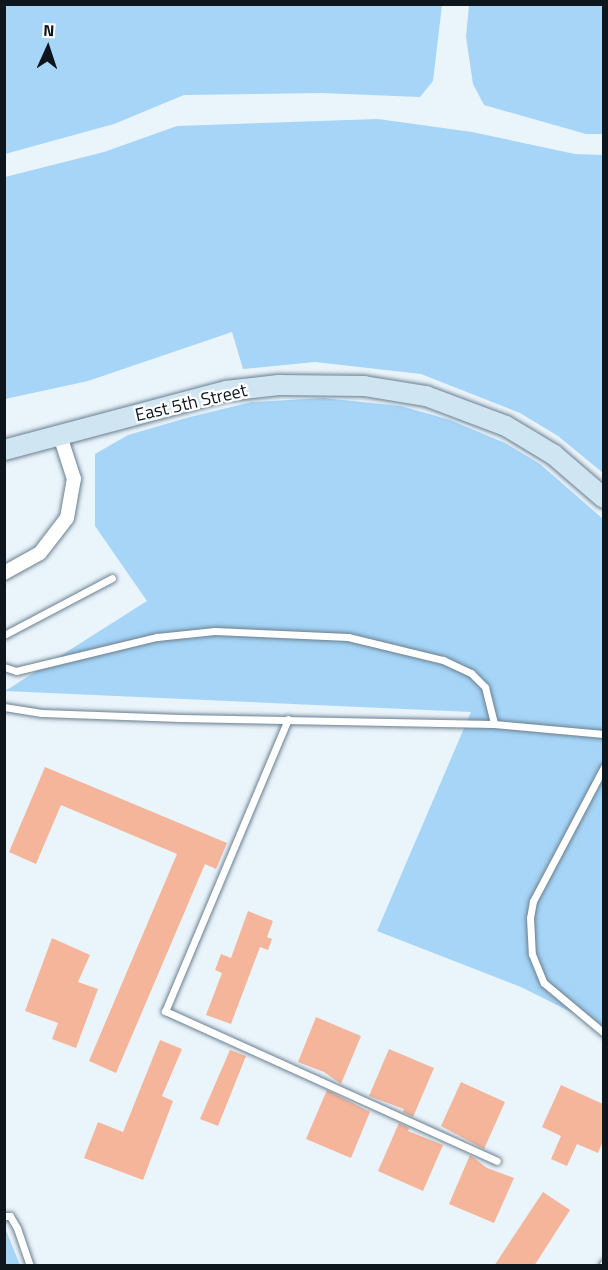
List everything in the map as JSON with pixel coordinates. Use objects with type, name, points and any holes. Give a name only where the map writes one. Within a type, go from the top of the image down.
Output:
[{"type":"main road","name":"East 5th Street","points":[[4,450],[226,391],[279,385],[364,386],[426,396],[506,426],[554,455],[603,498]]},
{"type":"street","points":[[4,573],[40,553],[67,518],[74,479],[60,436]]},
{"type":"lane","points":[[4,634],[112,578]]},
{"type":"lane","points":[[4,667],[16,672],[157,637],[215,631],[348,637],[443,660],[471,673],[485,687],[494,724]]},
{"type":"lane","points":[[4,707],[54,713],[494,724],[603,734]]},
{"type":"lane","points":[[288,719],[165,1011],[497,1161]]},
{"type":"lane","points":[[603,767],[532,901],[530,918],[532,954],[544,982],[603,1033]]},
{"type":"lane","points":[[4,1216],[10,1216],[17,1228],[30,1266]]},
{"type":"shaded area","points":[[4,5],[442,5],[433,81],[420,97],[322,93],[184,95],[114,124],[5,154]]},
{"type":"shaded area","points":[[469,5],[603,5],[603,134],[586,134],[484,105],[473,84],[466,37]]},
{"type":"shaded area","points":[[378,119],[472,132],[575,154],[603,155],[603,473],[558,436],[520,413],[421,374],[315,362],[243,369],[232,332],[88,381],[5,399],[5,177],[104,152],[177,126]]},
{"type":"shaded area","points":[[323,398],[401,406],[450,420],[505,443],[540,464],[603,519],[603,1028],[521,987],[377,931],[471,712],[5,691],[147,601],[95,526],[95,454],[128,435],[190,417],[252,402]]},
{"type":"shaded area","points":[[5,1228],[20,1265],[5,1265]]},
{"type":"building","points":[[45,767],[227,843],[216,869],[205,864],[116,1073],[89,1061],[177,854],[61,805],[36,864],[9,852]]},
{"type":"building","points":[[248,911],[273,921],[267,937],[272,939],[268,950],[260,947],[231,1024],[206,1015],[222,973],[215,970],[221,954],[231,958]]},
{"type":"building","points":[[52,938],[90,955],[78,982],[98,989],[76,1048],[52,1039],[58,1023],[25,1011]]},
{"type":"building","points":[[316,1017],[361,1036],[341,1084],[324,1072],[298,1062]]},
{"type":"building","points":[[160,1040],[182,1049],[162,1096],[173,1101],[143,1180],[84,1158],[98,1122],[123,1132]]},
{"type":"building","points":[[389,1049],[434,1068],[413,1117],[403,1112],[404,1109],[369,1096]]},
{"type":"building","points":[[230,1050],[246,1056],[218,1126],[200,1119]]},
{"type":"building","points":[[461,1082],[505,1102],[484,1149],[441,1126]]},
{"type":"building","points":[[561,1085],[603,1104],[603,1141],[598,1153],[577,1144],[567,1166],[551,1159],[561,1136],[542,1127]]},
{"type":"building","points":[[327,1090],[370,1112],[351,1158],[306,1139]]},
{"type":"building","points":[[399,1123],[409,1128],[408,1131],[443,1145],[423,1191],[378,1171]]},
{"type":"building","points":[[470,1155],[487,1168],[514,1178],[494,1223],[449,1204]]},
{"type":"building","points":[[543,1192],[570,1210],[534,1266],[494,1266]]}]
